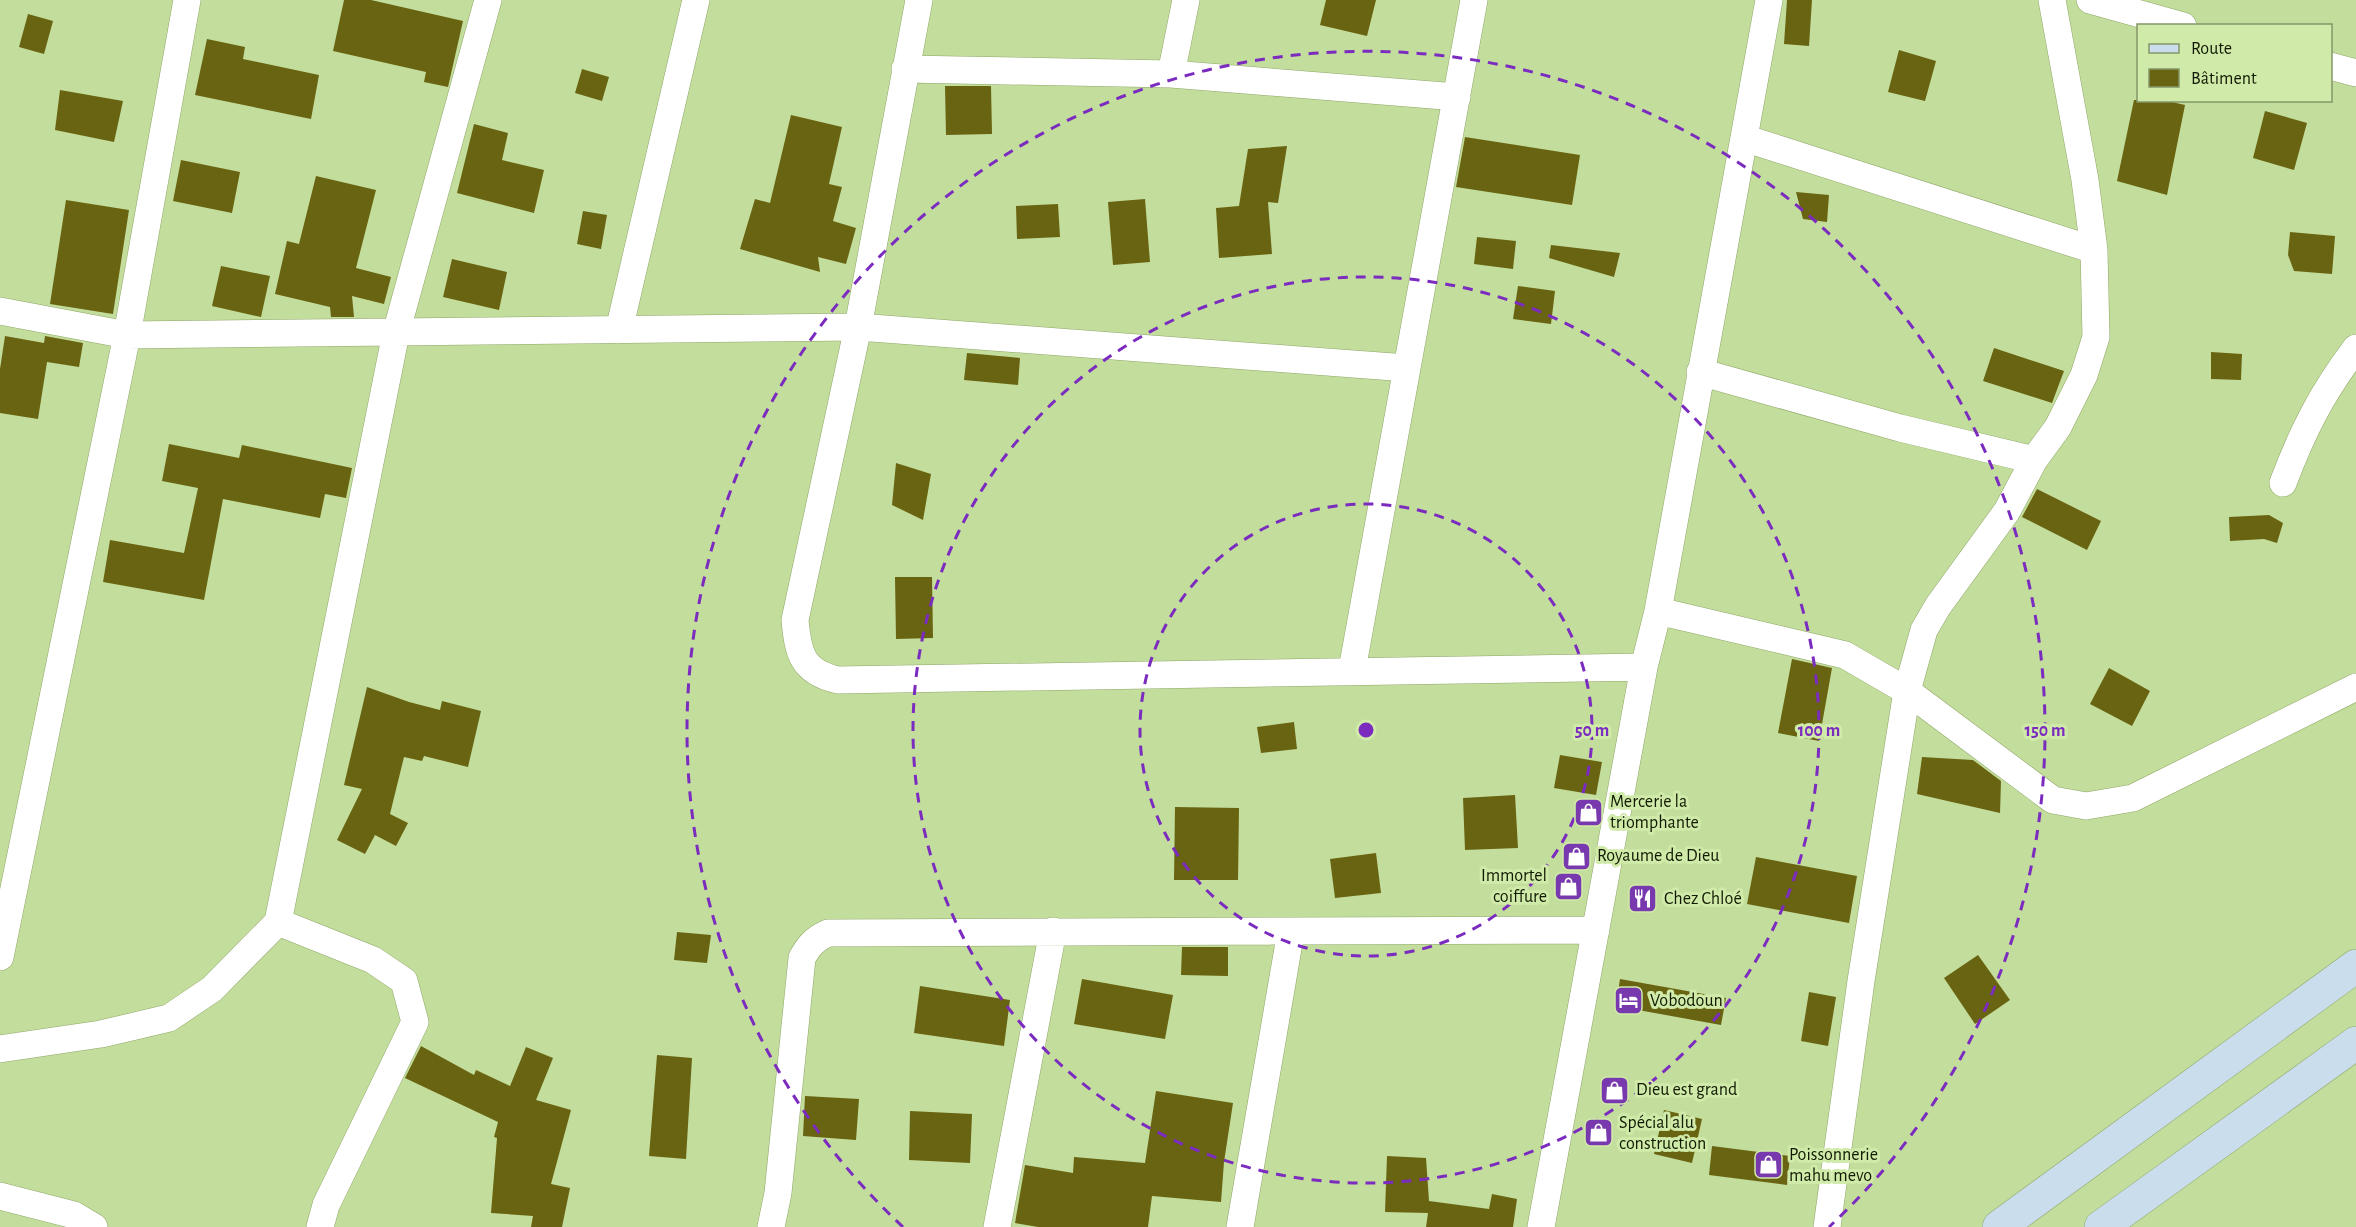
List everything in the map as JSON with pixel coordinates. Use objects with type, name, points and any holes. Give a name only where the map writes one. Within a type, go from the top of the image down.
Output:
[{"type":"main road","points":[[1999,1227],[2356,966]]},
{"type":"main road","points":[[2101,1227],[2356,1043]]},
{"type":"street","points":[[0,957],[127,335],[187,0]]},
{"type":"street","points":[[0,1049],[101,1034],[169,1018],[212,989],[278,922],[396,333],[488,0]]},
{"type":"street","points":[[618,330],[696,0]]},
{"type":"street","points":[[919,0],[858,327],[795,620],[798,646],[806,664],[820,676],[838,680],[1644,667]]},
{"type":"street","points":[[1171,74],[1186,0]]},
{"type":"street","points":[[1352,670],[1474,0]]},
{"type":"street","points":[[1541,1227],[1644,667],[1658,610],[1769,0]]},
{"type":"street","points":[[1827,1227],[1907,691],[1924,630],[2007,511],[2034,459],[2058,427],[2084,375],[2096,337],[2094,250],[2085,180],[2052,0]]},
{"type":"street","points":[[2090,0],[2176,24]]},
{"type":"street","points":[[2332,66],[2356,73]]},
{"type":"street","points":[[905,69],[1171,74],[1457,97]]},
{"type":"street","points":[[1744,138],[2094,250]]},
{"type":"street","points":[[0,311],[127,335],[858,327],[1407,368]]},
{"type":"street","points":[[2283,483],[2300,436],[2329,383],[2356,348]]},
{"type":"street","points":[[1700,372],[1900,428],[2034,459]]},
{"type":"street","points":[[1658,610],[1845,655],[1907,691],[2053,800],[2086,806],[2133,798],[2356,687]]},
{"type":"street","points":[[278,922],[374,960],[405,981],[415,1022],[326,1205],[320,1227]]},
{"type":"street","points":[[771,1227],[778,1192],[802,957],[809,945],[828,933],[1596,930]]},
{"type":"street","points":[[997,1227],[1053,931]]},
{"type":"street","points":[[1240,1227],[1291,931]]},
{"type":"street","points":[[0,1196],[74,1215],[94,1227]]},
{"type":"building","points":[[344,0],[371,0],[463,21],[448,87],[424,82],[426,72],[333,51]]},
{"type":"building","points":[[1326,0],[1376,0],[1367,36],[1320,25]]},
{"type":"building","points":[[1787,0],[1812,0],[1809,46],[1784,44]]},
{"type":"building","points":[[28,14],[53,21],[44,54],[19,47]]},
{"type":"building","points":[[207,39],[245,47],[243,59],[319,75],[311,119],[195,95]]},
{"type":"building","points":[[1899,50],[1936,61],[1925,101],[1888,92]]},
{"type":"building","points":[[582,69],[609,77],[602,101],[575,93]]},
{"type":"building","points":[[945,86],[991,86],[992,134],[946,135]]},
{"type":"building","points":[[60,90],[123,101],[114,142],[55,130]]},
{"type":"building","points":[[2134,100],[2185,105],[2167,195],[2117,181]]},
{"type":"building","points":[[2265,111],[2307,123],[2294,170],[2253,158]]},
{"type":"building","points":[[791,115],[842,127],[829,184],[842,187],[833,221],[856,228],[846,264],[818,257],[820,272],[740,249],[755,199],[770,203]]},
{"type":"building","points":[[474,124],[508,133],[502,160],[544,170],[534,213],[457,193]]},
{"type":"building","points":[[1465,137],[1580,155],[1572,205],[1456,187]]},
{"type":"building","points":[[1287,146],[1278,203],[1268,202],[1272,254],[1219,258],[1216,208],[1239,206],[1248,149]]},
{"type":"building","points":[[181,160],[240,172],[232,213],[173,201]]},
{"type":"building","points":[[316,176],[376,190],[356,268],[391,277],[384,304],[352,296],[354,317],[331,317],[330,307],[275,294],[287,241],[299,244]]},
{"type":"building","points":[[1796,192],[1829,195],[1827,222],[1803,219]]},
{"type":"building","points":[[1145,199],[1150,262],[1113,265],[1108,202]]},
{"type":"building","points":[[66,200],[129,210],[113,314],[50,304]]},
{"type":"building","points":[[1058,204],[1060,237],[1017,239],[1016,206]]},
{"type":"building","points":[[583,211],[607,215],[601,249],[577,244]]},
{"type":"building","points":[[2290,232],[2335,236],[2332,274],[2294,271],[2288,255]]},
{"type":"building","points":[[1477,237],[1516,241],[1513,269],[1474,264]]},
{"type":"building","points":[[1551,245],[1620,253],[1614,277],[1549,258]]},
{"type":"building","points":[[452,259],[507,272],[499,310],[443,297]]},
{"type":"building","points":[[221,266],[270,276],[261,317],[212,306]]},
{"type":"building","points":[[1518,286],[1555,291],[1551,324],[1513,319]]},
{"type":"building","points":[[5,336],[44,343],[45,336],[83,343],[79,367],[47,362],[38,419],[0,413],[0,369]]},
{"type":"building","points":[[1994,348],[2064,371],[2052,403],[1983,381]]},
{"type":"building","points":[[2211,352],[2242,354],[2241,380],[2211,379]]},
{"type":"building","points":[[967,353],[1020,358],[1018,385],[964,380]]},
{"type":"building","points":[[169,444],[239,458],[242,445],[352,468],[346,498],[325,494],[320,518],[223,499],[204,600],[103,582],[110,540],[184,553],[198,488],[162,481]]},
{"type":"building","points":[[896,463],[931,474],[923,520],[892,505]]},
{"type":"building","points":[[2037,489],[2101,521],[2087,550],[2022,517]]},
{"type":"building","points":[[2269,515],[2283,523],[2277,543],[2264,539],[2230,541],[2229,517]]},
{"type":"building","points":[[895,577],[932,577],[933,638],[896,639]]},
{"type":"building","points":[[1792,659],[1832,668],[1819,741],[1778,733]]},
{"type":"building","points":[[2109,668],[2150,691],[2132,726],[2090,704]]},
{"type":"building","points":[[367,687],[440,710],[442,701],[481,711],[468,767],[424,756],[422,761],[404,757],[390,814],[408,823],[396,846],[375,835],[365,854],[337,840],[362,789],[344,785]]},
{"type":"building","points":[[1294,722],[1297,749],[1261,753],[1257,727]]},
{"type":"building","points":[[1560,755],[1602,762],[1596,795],[1554,788]]},
{"type":"building","points":[[1922,757],[1973,760],[2001,781],[2000,813],[1917,794]]},
{"type":"building","points":[[1515,795],[1518,848],[1465,850],[1463,798]]},
{"type":"building","points":[[1175,807],[1239,808],[1238,880],[1174,880]]},
{"type":"building","points":[[1376,853],[1381,893],[1335,898],[1330,859]]},
{"type":"building","points":[[1756,857],[1857,876],[1849,923],[1747,904]]},
{"type":"building","points":[[677,932],[711,935],[707,963],[674,960]]},
{"type":"building","points":[[1182,947],[1228,947],[1228,976],[1181,975]]},
{"type":"building","points":[[1978,955],[2010,1000],[1975,1024],[1944,978]]},
{"type":"building","points":[[1082,979],[1173,995],[1165,1039],[1074,1024]]},
{"type":"building","points":[[1620,979],[1726,998],[1721,1025],[1616,1006]]},
{"type":"building","points":[[920,986],[1010,1000],[1004,1046],[914,1033]]},
{"type":"building","points":[[1809,992],[1836,997],[1828,1046],[1801,1041]]},
{"type":"building","points":[[421,1046],[474,1075],[476,1070],[510,1086],[526,1047],[553,1058],[536,1100],[571,1110],[551,1184],[570,1188],[562,1227],[531,1227],[533,1216],[491,1213],[497,1138],[494,1137],[498,1122],[405,1078]]},
{"type":"building","points":[[657,1055],[692,1058],[686,1159],[649,1156]]},
{"type":"building","points":[[1156,1091],[1233,1103],[1224,1162],[1221,1202],[1152,1196],[1148,1227],[1038,1227],[1015,1223],[1025,1165],[1073,1173],[1074,1157],[1145,1163]]},
{"type":"building","points":[[805,1096],[859,1099],[856,1140],[803,1136]]},
{"type":"building","points":[[1664,1110],[1702,1119],[1692,1163],[1654,1154]]},
{"type":"building","points":[[910,1111],[972,1114],[970,1163],[909,1160]]},
{"type":"building","points":[[1712,1146],[1790,1156],[1787,1185],[1709,1175]]},
{"type":"building","points":[[1387,1156],[1426,1158],[1429,1201],[1489,1209],[1492,1194],[1517,1199],[1513,1227],[1426,1227],[1428,1213],[1385,1212]]},
{"type":"place","name":"Mercerie la triomphante","points":[[1589,812]]},
{"type":"place","name":"Royaume de Dieu","points":[[1576,856]]},
{"type":"place","name":"Immortel coiffure","points":[[1568,886]]},
{"type":"place","name":"Chez Chloé","points":[[1643,899]]},
{"type":"place","name":"Vobodoun","points":[[1629,1001]]},
{"type":"place","name":"Dieu est grand","points":[[1615,1090]]},
{"type":"place","name":"Spécial alu construction","points":[[1598,1133]]},
{"type":"place","name":"Poissonnerie mahu mevo","points":[[1768,1165]]}]
